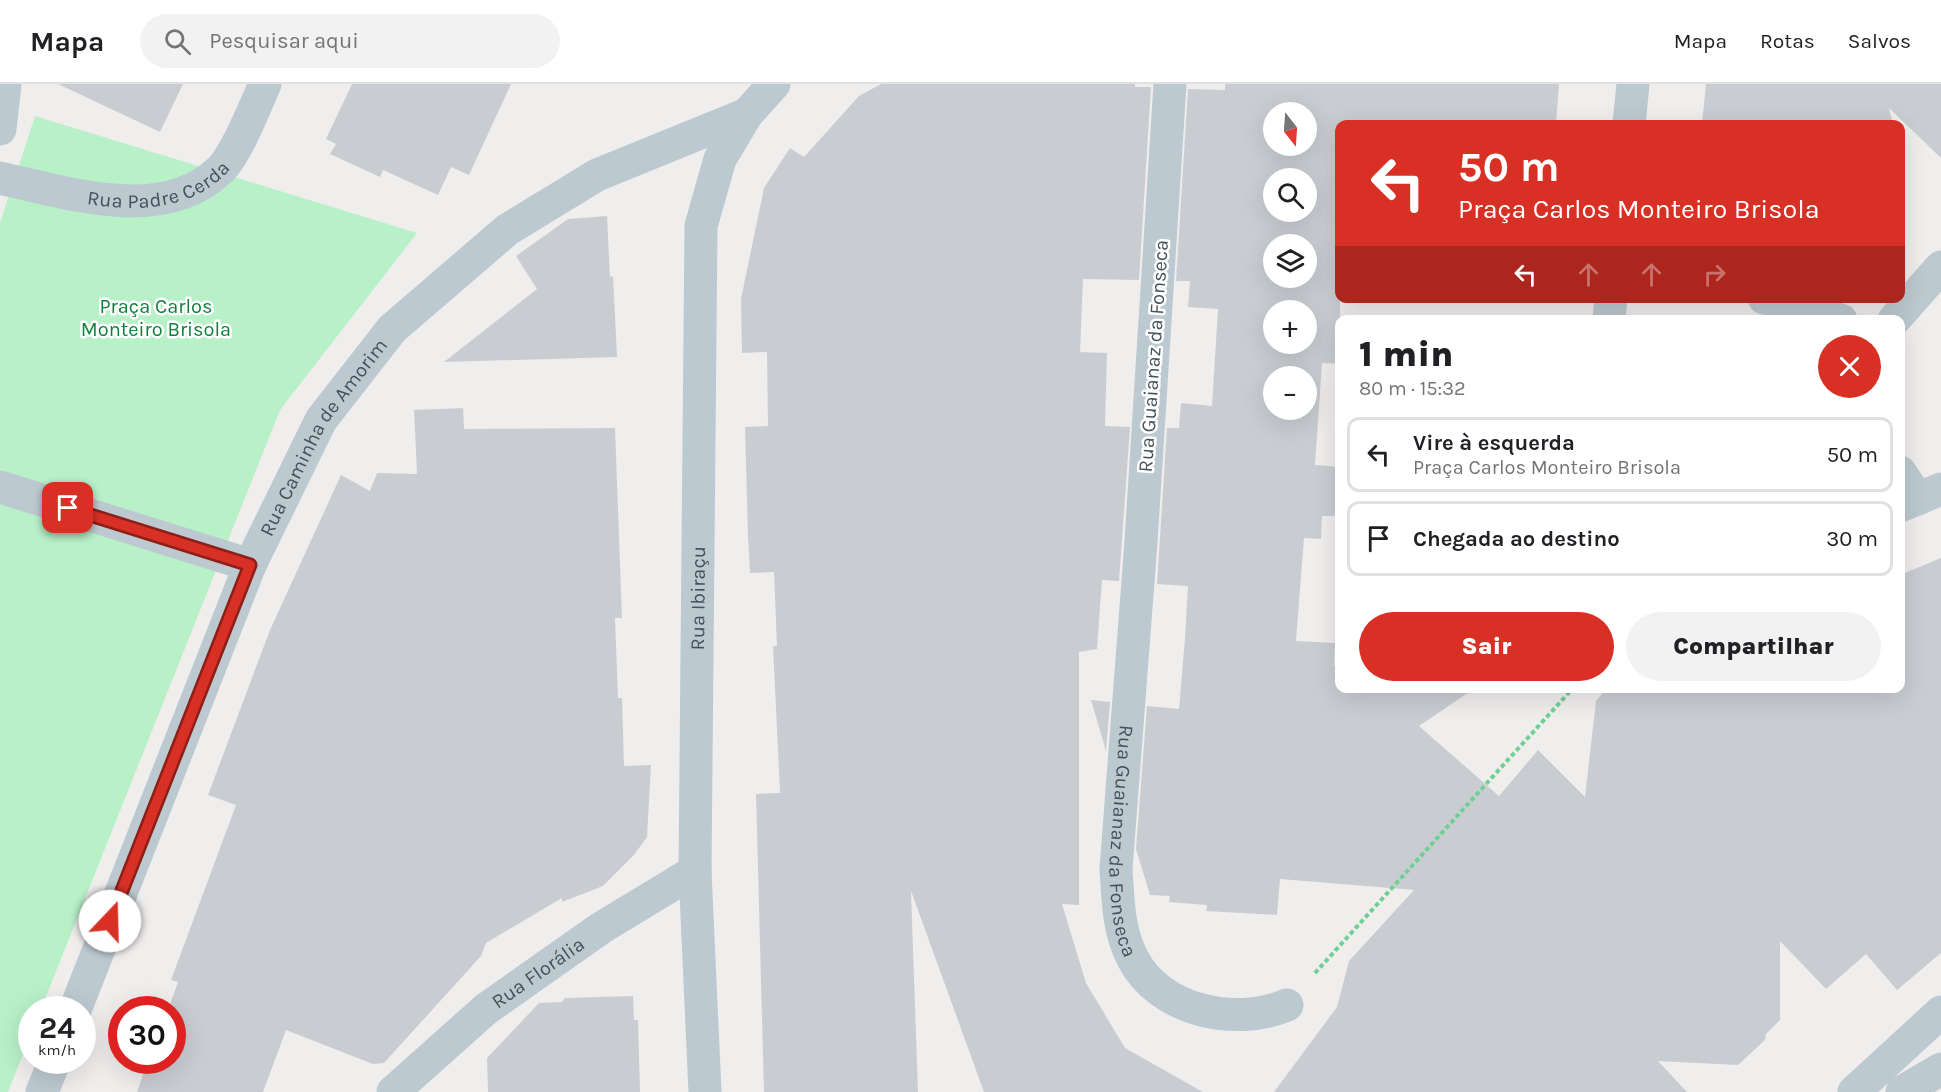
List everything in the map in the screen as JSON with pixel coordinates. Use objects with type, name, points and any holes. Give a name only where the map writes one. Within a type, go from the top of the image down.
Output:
[{"type":"street","points":[[0,129],[5,84]]},
{"type":"street","name":"Rua Padre Cerda","points":[[0,178],[94,199],[147,200],[193,190],[222,169],[248,122],[265,84]]},
{"type":"street","name":"Rua Caminha de Amorim","points":[[81,996],[250,565],[321,420],[392,329],[507,230],[597,176],[747,114],[774,84]]},
{"type":"street","name":"Rua Guaianaz da Fonseca","points":[[1170,84],[1141,542],[1116,868],[1120,922],[1133,959],[1158,989],[1181,1004],[1206,1011],[1244,1015],[1272,1011],[1287,1005]]},
{"type":"street","points":[[1629,120],[1633,84]]},
{"type":"street","name":"Rua Ibiraçu","points":[[705,1092],[695,871],[701,226],[720,159],[747,114]]},
{"type":"street","points":[[1898,315],[1941,267]]},
{"type":"street","points":[[1782,303],[1824,315]]},
{"type":"street","points":[[1905,478],[1920,498]]},
{"type":"street","points":[[0,487],[250,565]]},
{"type":"street","name":"Rua Florália","points":[[393,1092],[486,1009],[601,928],[695,871]]},
{"type":"street","points":[[1854,1092],[1941,1012]]},
{"type":"street","points":[[1902,1092],[1941,1069]]},
{"type":"street","points":[[42,1092],[49,1074]]},
{"type":"path","points":[[1287,1005],[1568,693]]},
{"type":"green space","name":"Praça Carlos Monteiro Brisola","points":[[35,116],[417,233],[280,410],[46,996],[18,996],[18,1067],[8,1092],[0,1092],[0,223]]},
{"type":"building","points":[[58,84],[183,84],[160,132]]},
{"type":"building","points":[[352,84],[511,84],[469,175],[451,167],[438,195],[383,170],[380,177],[330,154],[336,144],[326,139]]},
{"type":"building","points":[[881,84],[1135,84],[1135,87],[1151,87],[1139,280],[1083,279],[1080,352],[1107,353],[1105,426],[1130,427],[1119,581],[1102,580],[1097,649],[1079,652],[1079,905],[1062,904],[1086,983],[1125,1048],[1203,1092],[984,1092],[911,891],[918,1092],[764,1092],[756,794],[780,793],[773,646],[777,646],[774,572],[750,573],[748,536],[745,427],[768,426],[767,352],[742,353],[741,299],[764,188],[790,148],[804,157],[859,96]]},
{"type":"building","points":[[1225,84],[1559,84],[1556,120],[1335,120],[1335,303],[1340,303],[1340,315],[1335,315],[1335,364],[1322,363],[1315,465],[1335,467],[1335,516],[1322,516],[1321,539],[1304,538],[1296,641],[1335,643],[1335,693],[1468,693],[1419,726],[1499,796],[1538,750],[1585,797],[1596,701],[1603,693],[1905,693],[1905,573],[1941,558],[1941,953],[1897,990],[1866,954],[1826,989],[1780,941],[1780,1020],[1766,1034],[1765,1040],[1738,1065],[1658,1061],[1687,1092],[1274,1092],[1337,1007],[1349,961],[1414,890],[1280,879],[1277,915],[1206,911],[1207,905],[1169,902],[1170,896],[1150,895],[1136,849],[1147,706],[1179,709],[1188,586],[1157,584],[1167,428],[1179,428],[1181,403],[1212,406],[1218,309],[1188,307],[1190,281],[1176,281],[1188,89],[1225,90]]},
{"type":"building","points":[[1706,84],[1941,84],[1941,158],[1905,123],[1905,120],[1901,120],[1889,108],[1892,120],[1702,120]]},
{"type":"building","points":[[607,216],[617,357],[444,362],[537,289],[516,256],[568,219]]},
{"type":"building","points":[[463,408],[464,429],[615,428],[622,618],[615,618],[618,698],[622,698],[624,766],[651,765],[647,837],[634,855],[603,886],[562,902],[562,898],[486,943],[481,956],[384,1063],[373,1064],[286,1030],[263,1092],[137,1092],[143,1074],[186,1074],[186,996],[173,996],[178,982],[171,980],[236,805],[208,795],[270,630],[341,475],[370,491],[377,473],[417,474],[414,410]]},
{"type":"building","points":[[1091,700],[1110,702],[1106,751]]},
{"type":"building","points":[[633,996],[634,1020],[638,1020],[640,1092],[488,1092],[487,1058],[539,1003],[562,1002],[565,998]]},
{"type":"route","points":[[68,508],[250,565],[110,921]]}]
